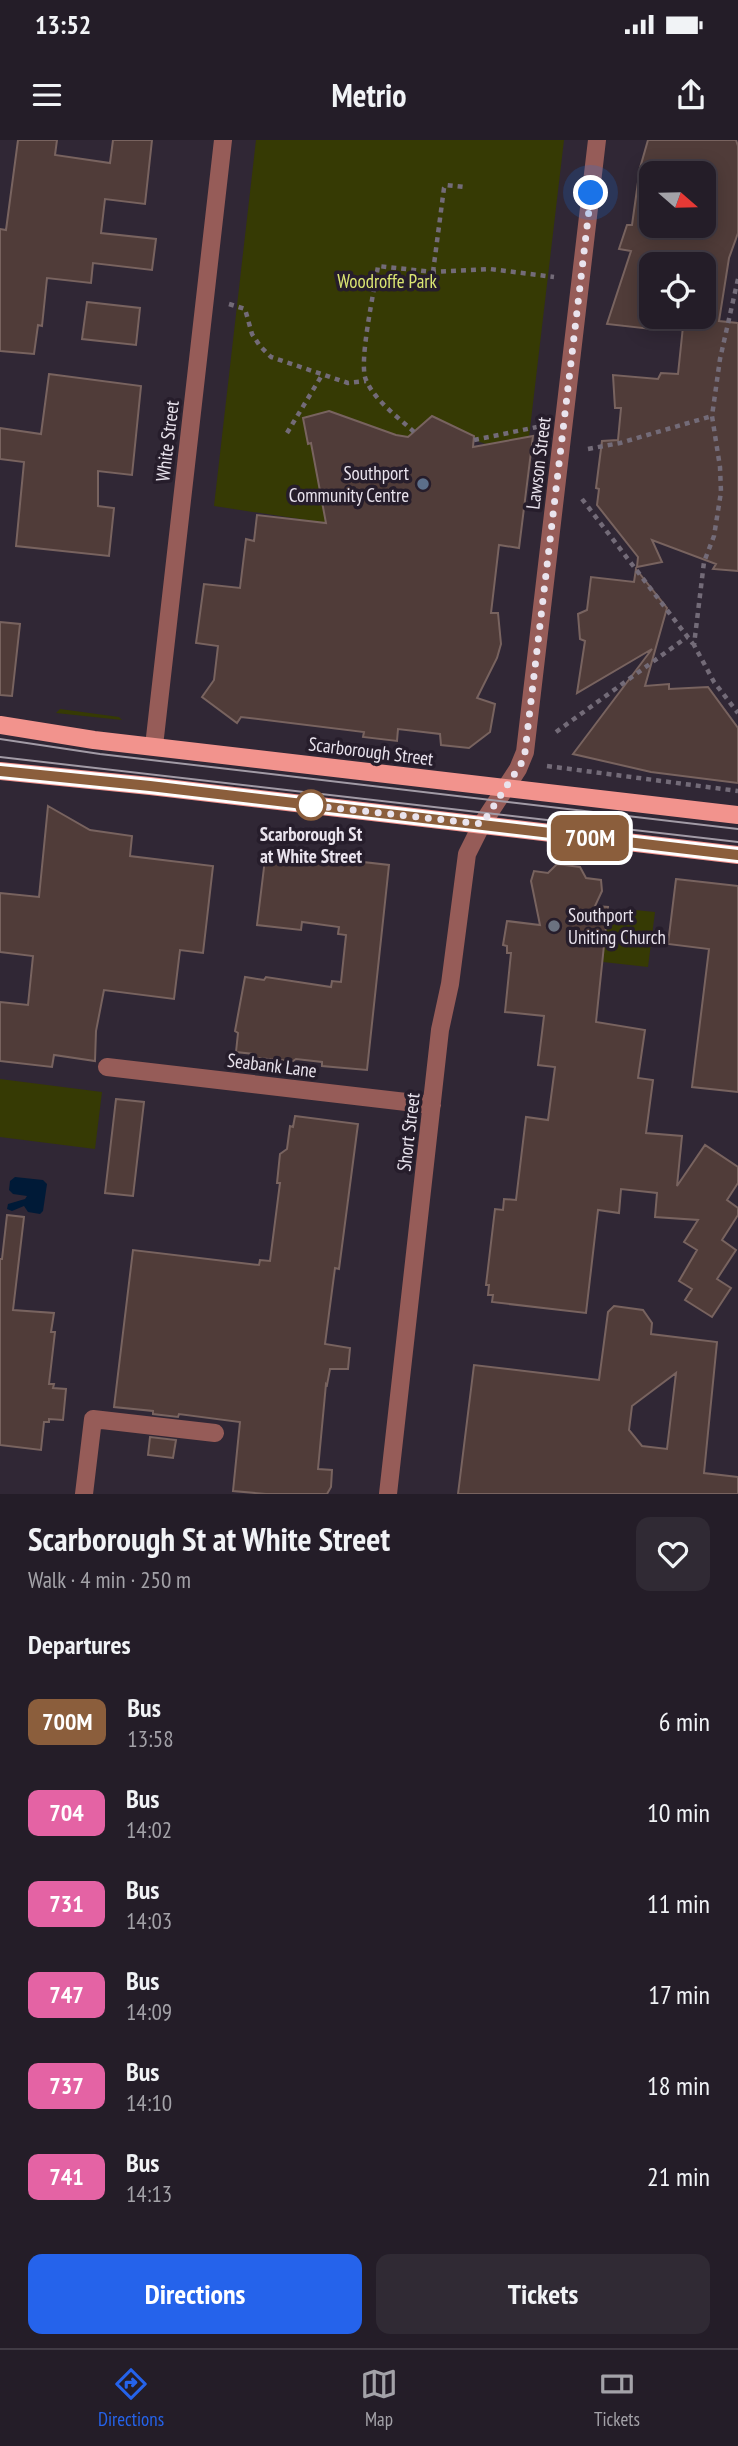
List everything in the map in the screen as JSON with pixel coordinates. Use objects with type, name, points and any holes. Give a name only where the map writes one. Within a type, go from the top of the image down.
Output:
[{"type":"main road","name":"Scarborough Street","points":[[0,725],[67,736],[738,815]]},
{"type":"main road","points":[[0,771],[738,855]]},
{"type":"street","name":"White Street","points":[[154,746],[223,140]]},
{"type":"street","name":"Lawson Street","points":[[508,787],[525,752],[597,140]]},
{"type":"street","name":"Short Street","points":[[388,1494],[440,1030],[450,984],[465,861],[472,841],[508,787]]},
{"type":"street","name":"Seabank Lane","points":[[107,1067],[432,1105]]},
{"type":"street","points":[[85,1494],[93,1419],[215,1433]]},
{"type":"path","points":[[433,272],[444,188],[446,185],[464,187]]},
{"type":"path","points":[[414,432],[378,398],[363,369],[378,265],[433,272],[490,269],[554,277]]},
{"type":"path","points":[[694,645],[704,562],[714,536],[721,492],[712,416],[720,359],[738,279]]},
{"type":"path","points":[[229,304],[245,309],[253,334],[271,357],[348,383],[367,381]]},
{"type":"path","points":[[287,433],[322,375]]},
{"type":"path","points":[[587,449],[620,443],[712,416]]},
{"type":"path","points":[[474,440],[537,427]]},
{"type":"path","points":[[582,499],[694,645],[714,682],[738,712]]},
{"type":"path","points":[[556,732],[687,637]]},
{"type":"path","points":[[547,766],[698,784],[738,792]]},
{"type":"green space","name":"Woodroffe Park","points":[[256,140],[564,140],[529,437],[486,444],[474,440],[474,435],[461,434],[461,430],[432,416],[408,437],[329,411],[303,418],[308,444],[311,443],[326,523],[214,506]]},
{"type":"green space","points":[[60,709],[119,717],[122,720],[56,713]]},
{"type":"green space","points":[[625,909],[655,912],[648,967],[603,962],[607,918],[619,919]]},
{"type":"green space","points":[[0,1079],[102,1092],[95,1149],[0,1137]]},
{"type":"water","points":[[15,1177],[43,1180],[47,1184],[43,1211],[40,1214],[28,1212],[24,1206],[12,1211],[7,1209],[8,1204],[27,1196],[13,1194],[9,1190],[10,1181]]},
{"type":"building","points":[[18,140],[57,140],[55,155],[110,163],[113,140],[152,140],[145,204],[105,199],[101,233],[156,239],[152,270],[93,263],[91,283],[47,278],[42,326],[38,325],[34,354],[0,351],[0,229],[6,230]]},
{"type":"building","points":[[648,140],[736,140],[738,233],[729,258],[719,321],[738,323],[738,571],[713,569],[716,564],[652,540],[662,562],[637,567],[638,557],[597,505],[599,489],[596,488],[602,441],[618,440],[621,408],[615,408],[613,375],[658,379],[661,373],[678,374],[683,329],[716,329],[716,252],[639,252],[639,328],[607,324],[631,251],[619,249],[627,225],[632,225],[639,175],[639,238],[716,238],[716,161],[642,161]]},
{"type":"building","points":[[87,302],[140,308],[136,345],[82,339]]},
{"type":"building","points":[[49,374],[141,386],[132,475],[98,471],[98,506],[114,508],[109,556],[16,546],[24,462],[0,459],[0,428],[41,434]]},
{"type":"building","points":[[329,411],[408,437],[432,416],[474,436],[473,447],[533,436],[519,548],[499,545],[491,613],[498,613],[501,644],[477,698],[495,704],[490,732],[469,748],[441,745],[440,734],[398,729],[397,741],[363,737],[364,732],[241,717],[237,723],[202,697],[214,680],[218,646],[196,643],[204,584],[240,588],[246,539],[254,541],[257,515],[326,523],[311,443],[308,444],[303,418]]},
{"type":"building","points":[[636,569],[667,608],[645,686],[669,684],[669,689],[708,687],[738,728],[738,783],[651,772],[573,754],[652,649],[577,693],[585,641],[580,639],[578,614],[587,610],[591,577],[634,582]]},
{"type":"building","points":[[0,622],[20,624],[12,696],[0,695]]},
{"type":"building","points":[[48,806],[90,830],[132,836],[130,856],[213,866],[203,953],[180,950],[174,999],[104,990],[96,1031],[95,1061],[54,1055],[52,1067],[0,1061],[0,1002],[28,1005],[33,956],[0,952],[0,893],[39,897]]},
{"type":"building","points":[[266,851],[389,865],[367,1070],[322,1066],[322,1062],[296,1059],[256,1058],[254,1054],[236,1052],[238,1033],[235,1031],[245,977],[264,980],[266,977],[331,987],[332,981],[341,982],[346,935],[338,934],[339,927],[302,922],[301,930],[257,925]]},
{"type":"building","points":[[557,864],[580,867],[586,878],[601,880],[602,891],[595,906],[608,907],[596,1022],[645,1030],[638,1078],[653,1080],[646,1133],[682,1136],[677,1186],[705,1145],[738,1167],[738,1183],[727,1200],[738,1208],[738,1215],[722,1240],[736,1250],[717,1279],[731,1288],[712,1317],[685,1300],[692,1289],[679,1281],[697,1250],[684,1242],[698,1220],[655,1217],[657,1193],[621,1189],[619,1213],[598,1210],[586,1313],[492,1302],[493,1295],[488,1295],[489,1285],[486,1285],[495,1209],[503,1210],[504,1199],[516,1200],[526,1117],[548,1120],[555,1067],[538,1065],[544,1016],[505,1012],[511,953],[507,953],[507,946],[503,945],[507,921],[540,925],[531,881],[534,871],[548,873]]},
{"type":"building","points":[[676,879],[738,886],[738,1092],[692,1087],[709,949],[668,944]]},
{"type":"building","points":[[116,1099],[144,1102],[133,1196],[105,1193]]},
{"type":"building","points":[[295,1116],[358,1124],[339,1269],[335,1268],[325,1344],[350,1348],[348,1369],[330,1369],[326,1384],[318,1469],[332,1470],[331,1487],[327,1494],[233,1491],[240,1422],[179,1414],[178,1417],[114,1407],[133,1250],[259,1265],[260,1260],[270,1261],[280,1183],[277,1183],[280,1154],[287,1149],[290,1126],[293,1127]]},
{"type":"building","points":[[7,1215],[24,1217],[13,1310],[54,1313],[51,1332],[55,1332],[49,1384],[54,1384],[53,1388],[66,1389],[63,1420],[49,1419],[49,1422],[44,1422],[41,1450],[0,1445],[0,1259]]},
{"type":"building","points":[[614,1306],[643,1310],[652,1323],[651,1334],[717,1342],[704,1473],[738,1477],[738,1494],[458,1494],[474,1365],[599,1380],[608,1312]],"holes":[[[676,1373],[667,1449],[642,1446],[629,1430],[632,1406]]]},
{"type":"building","points":[[150,1437],[176,1440],[173,1458],[148,1455]]},
{"type":"tram line","points":[[0,739],[100,754],[738,829]]},
{"type":"tram line","points":[[0,757],[738,842]]},
{"type":"bus line","name":"700M","points":[[0,771],[738,855]]},
{"type":"place","name":"Southport Community Centre","points":[[423,484]]},
{"type":"place","name":"Scarborough St at White Street","points":[[311,805]]},
{"type":"place","name":"Southport Uniting Church","points":[[554,926]]},
{"type":"route","points":[[311,805],[307,805],[482,824],[521,764],[525,752],[591,193]]}]
